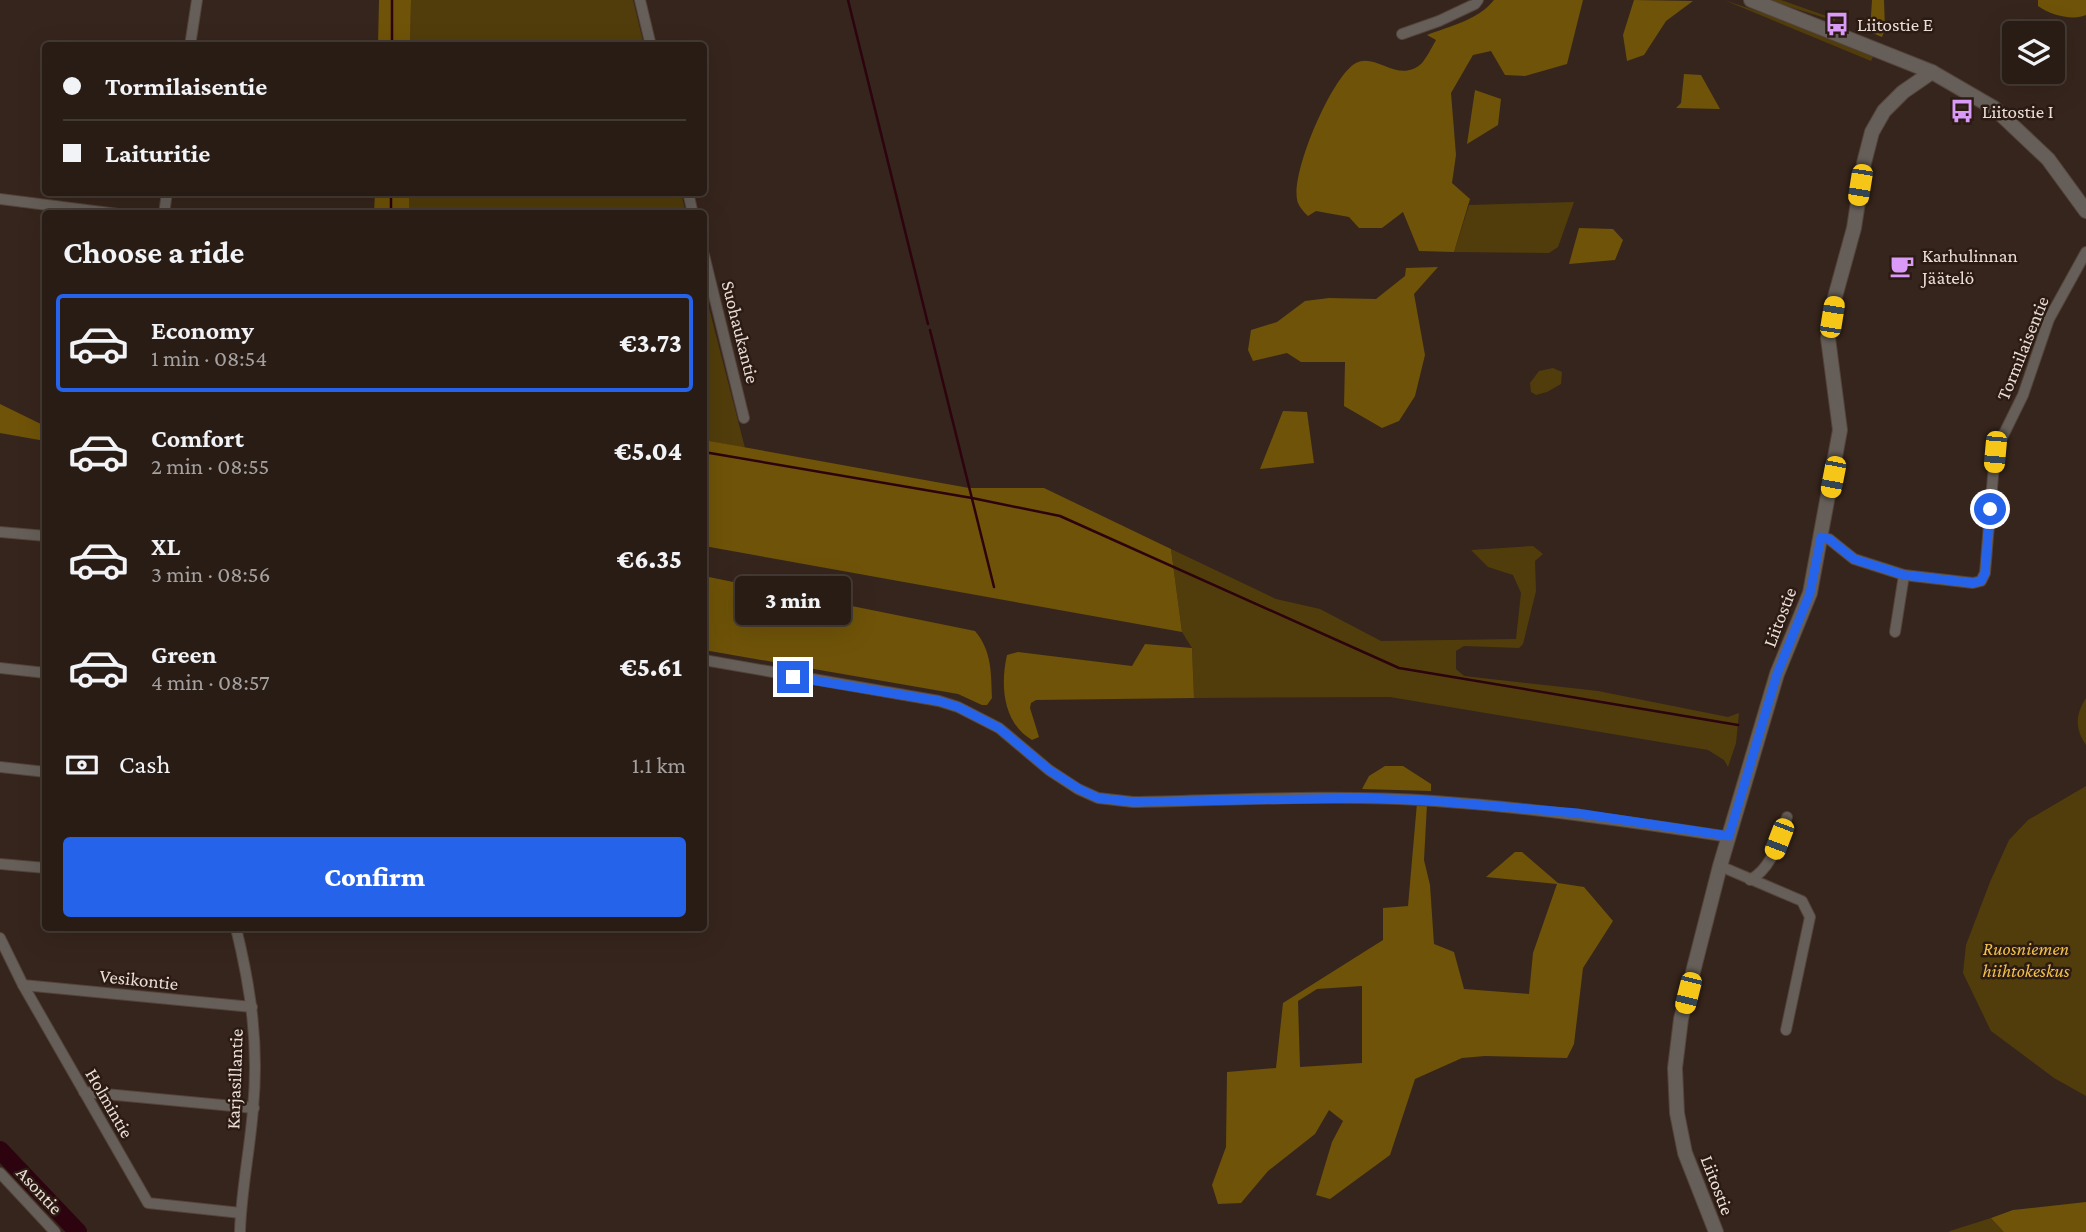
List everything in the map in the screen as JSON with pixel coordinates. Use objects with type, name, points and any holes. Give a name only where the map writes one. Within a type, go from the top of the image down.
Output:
[{"type":"street","points":[[191,42],[197,0]]},
{"type":"street","points":[[640,0],[650,42]]},
{"type":"street","points":[[1402,34],[1439,21],[1478,0]]},
{"type":"street","points":[[1751,0],[1865,43],[1932,72],[1994,108],[2049,159],[2086,211]]},
{"type":"street","name":"Liitostie","points":[[1716,1232],[1685,1153],[1677,1113],[1675,1068],[1681,1019],[1720,866],[1777,674],[1810,593],[1840,430],[1828,338],[1835,297],[1854,228],[1864,163],[1872,132],[1884,111],[1903,92],[1932,72]]},
{"type":"street","points":[[0,199],[87,210]]},
{"type":"street","name":"Tormilaisentie","points":[[1821,537],[1829,539],[1854,559],[1904,575],[1973,583],[1981,581],[1985,573],[1995,452],[2023,395],[2049,319],[2086,252]]},
{"type":"street","name":"Suohaukantie","points":[[707,266],[744,418]]},
{"type":"street","points":[[0,532],[42,536]]},
{"type":"street","points":[[1895,632],[1904,575]]},
{"type":"street","points":[[707,661],[939,701],[958,707],[999,728],[1049,770],[1098,798],[1133,802],[1365,798],[1434,801],[1577,813],[1729,836]]},
{"type":"street","points":[[0,668],[42,673]]},
{"type":"street","points":[[0,767],[42,772]]},
{"type":"street","points":[[1750,880],[1762,874],[1770,862],[1787,817]]},
{"type":"street","points":[[0,864],[42,868]]},
{"type":"street","points":[[1720,866],[1802,901],[1810,917],[1786,1030]]},
{"type":"street","name":"Karjasillantie","points":[[237,931],[250,982],[256,1061],[254,1108],[240,1232]]},
{"type":"street","name":"Holmintie","points":[[0,938],[23,985],[148,1203],[241,1213]]},
{"type":"street","name":"Vesikontie","points":[[23,985],[253,1007]]},
{"type":"street","points":[[84,1092],[254,1108]]},
{"type":"street","name":"Asontie","points":[[0,1172],[55,1232]]},
{"type":"green space","points":[[411,0],[633,0],[643,42],[410,42]]},
{"type":"green space","points":[[1724,0],[1834,37],[1873,57],[1871,61]]},
{"type":"green space","points":[[1768,0],[1781,0],[1835,21]]},
{"type":"green space","points":[[409,196],[682,196],[685,210],[409,210]]},
{"type":"green space","points":[[1574,202],[1558,247],[1549,253],[1454,252],[1469,205]]},
{"type":"green space","points":[[707,306],[709,308],[745,448],[707,441]]},
{"type":"green space","points":[[1553,368],[1562,372],[1561,384],[1536,395],[1531,392],[1530,383],[1539,371]]},
{"type":"green space","points":[[1533,546],[1543,554],[1535,561],[1536,591],[1523,644],[1519,648],[1464,646],[1456,651],[1456,669],[1464,676],[1598,691],[1728,717],[1739,713],[1736,743],[1728,767],[1724,760],[1708,750],[1390,697],[1194,698],[1192,648],[1182,632],[1171,549],[1276,599],[1320,609],[1381,641],[1516,639],[1521,593],[1513,575],[1488,567],[1471,550]]},
{"type":"green space","points":[[2086,698],[2086,745],[2078,722]]},
{"type":"green space","name":"Ruosniemen hiihtokeskus","points":[[2086,786],[2086,1096],[2054,1078],[1991,1031],[1963,973],[1966,945],[2009,840],[2028,820]]},
{"type":"green space","points":[[1991,1218],[2015,1232],[1949,1232],[1950,1231]]},
{"type":"shaded area","points":[[379,0],[411,0],[410,42],[378,42]]},
{"type":"shaded area","points":[[1494,0],[1583,0],[1567,64],[1525,76],[1505,75],[1491,51],[1473,55],[1451,93],[1456,155],[1452,183],[1470,199],[1454,252],[1419,251],[1403,212],[1382,228],[1359,228],[1349,217],[1316,211],[1308,216],[1298,203],[1299,172],[1324,106],[1346,71],[1356,63],[1364,61],[1372,61],[1396,70],[1413,69],[1422,63],[1436,40],[1427,35],[1480,13]]},
{"type":"shaded area","points":[[1634,0],[1693,1],[1666,21],[1644,55],[1627,61],[1623,35]]},
{"type":"shaded area","points":[[1872,0],[1884,0],[1885,29],[1882,37],[1870,32]]},
{"type":"shaded area","points":[[2038,0],[2086,0],[2086,15],[2068,17],[2055,14],[2038,6]]},
{"type":"shaded area","points":[[1684,74],[1701,75],[1720,109],[1676,108],[1681,103]]},
{"type":"shaded area","points":[[1475,90],[1501,99],[1498,125],[1467,144]]},
{"type":"shaded area","points":[[375,196],[409,196],[409,210],[374,210]]},
{"type":"shaded area","points":[[1579,228],[1613,229],[1623,240],[1615,260],[1569,264]]},
{"type":"shaded area","points":[[1438,267],[1414,294],[1425,355],[1415,396],[1399,421],[1382,428],[1344,406],[1345,362],[1301,362],[1287,353],[1253,361],[1248,350],[1251,330],[1277,322],[1305,301],[1329,298],[1376,299],[1405,276],[1406,268]]},
{"type":"shaded area","points":[[0,404],[42,425],[42,440],[0,433]]},
{"type":"shaded area","points":[[1283,411],[1307,412],[1314,463],[1260,469]]},
{"type":"shaded area","points":[[707,441],[969,488],[1044,488],[1171,549],[1182,632],[707,547]]},
{"type":"shaded area","points":[[707,577],[975,631],[988,654],[992,698],[987,705],[982,705],[958,694],[707,651]]},
{"type":"shaded area","points":[[1145,644],[1192,648],[1194,698],[1036,700],[1031,703],[1030,708],[1039,737],[1032,740],[1015,724],[1004,691],[1007,655],[1018,652],[1132,666]]},
{"type":"shaded area","points":[[1385,766],[1403,766],[1431,784],[1431,791],[1362,789],[1369,776]]},
{"type":"shaded area","points":[[1417,803],[1427,804],[1424,860],[1430,885],[1434,944],[1454,952],[1464,989],[1529,994],[1533,953],[1557,884],[1486,877],[1515,852],[1522,852],[1558,883],[1584,887],[1613,921],[1583,968],[1574,1044],[1567,1058],[1462,1058],[1415,1079],[1390,1155],[1330,1199],[1316,1195],[1332,1142],[1343,1121],[1329,1110],[1315,1134],[1268,1171],[1241,1203],[1218,1204],[1212,1185],[1226,1147],[1227,1072],[1276,1068],[1283,1003],[1383,940],[1383,908],[1408,906]],"holes":[[[1362,986],[1362,1063],[1300,1067],[1298,1001],[1317,989]]]},
{"type":"shaded area","points":[[2086,1202],[2086,1232],[2004,1232],[1991,1218],[2013,1210]]},
{"type":"waterway","points":[[392,0],[392,42]]},
{"type":"waterway","points":[[848,0],[928,324]]},
{"type":"waterway","points":[[391,196],[391,210]]},
{"type":"waterway","points":[[930,330],[994,587]]},
{"type":"waterway","points":[[707,453],[972,498],[1060,516],[1399,668],[1738,725]]},
{"type":"waterway","points":[[0,1150],[78,1232]]},
{"type":"place","name":"Liitostie E","points":[[1837,24]]},
{"type":"place","name":"Liitostie I","points":[[1962,111]]},
{"type":"place","name":"Karhulinnan Jäätelö","points":[[1902,266]]},
{"type":"route","points":[[793,677],[939,701],[958,707],[999,728],[1049,770],[1098,798],[1133,802],[1365,798],[1434,801],[1577,813],[1729,836],[1760,740],[1777,674],[1810,593],[1821,537],[1829,539],[1854,559],[1904,575],[1973,583],[1981,581],[1985,573],[1990,509]]}]
